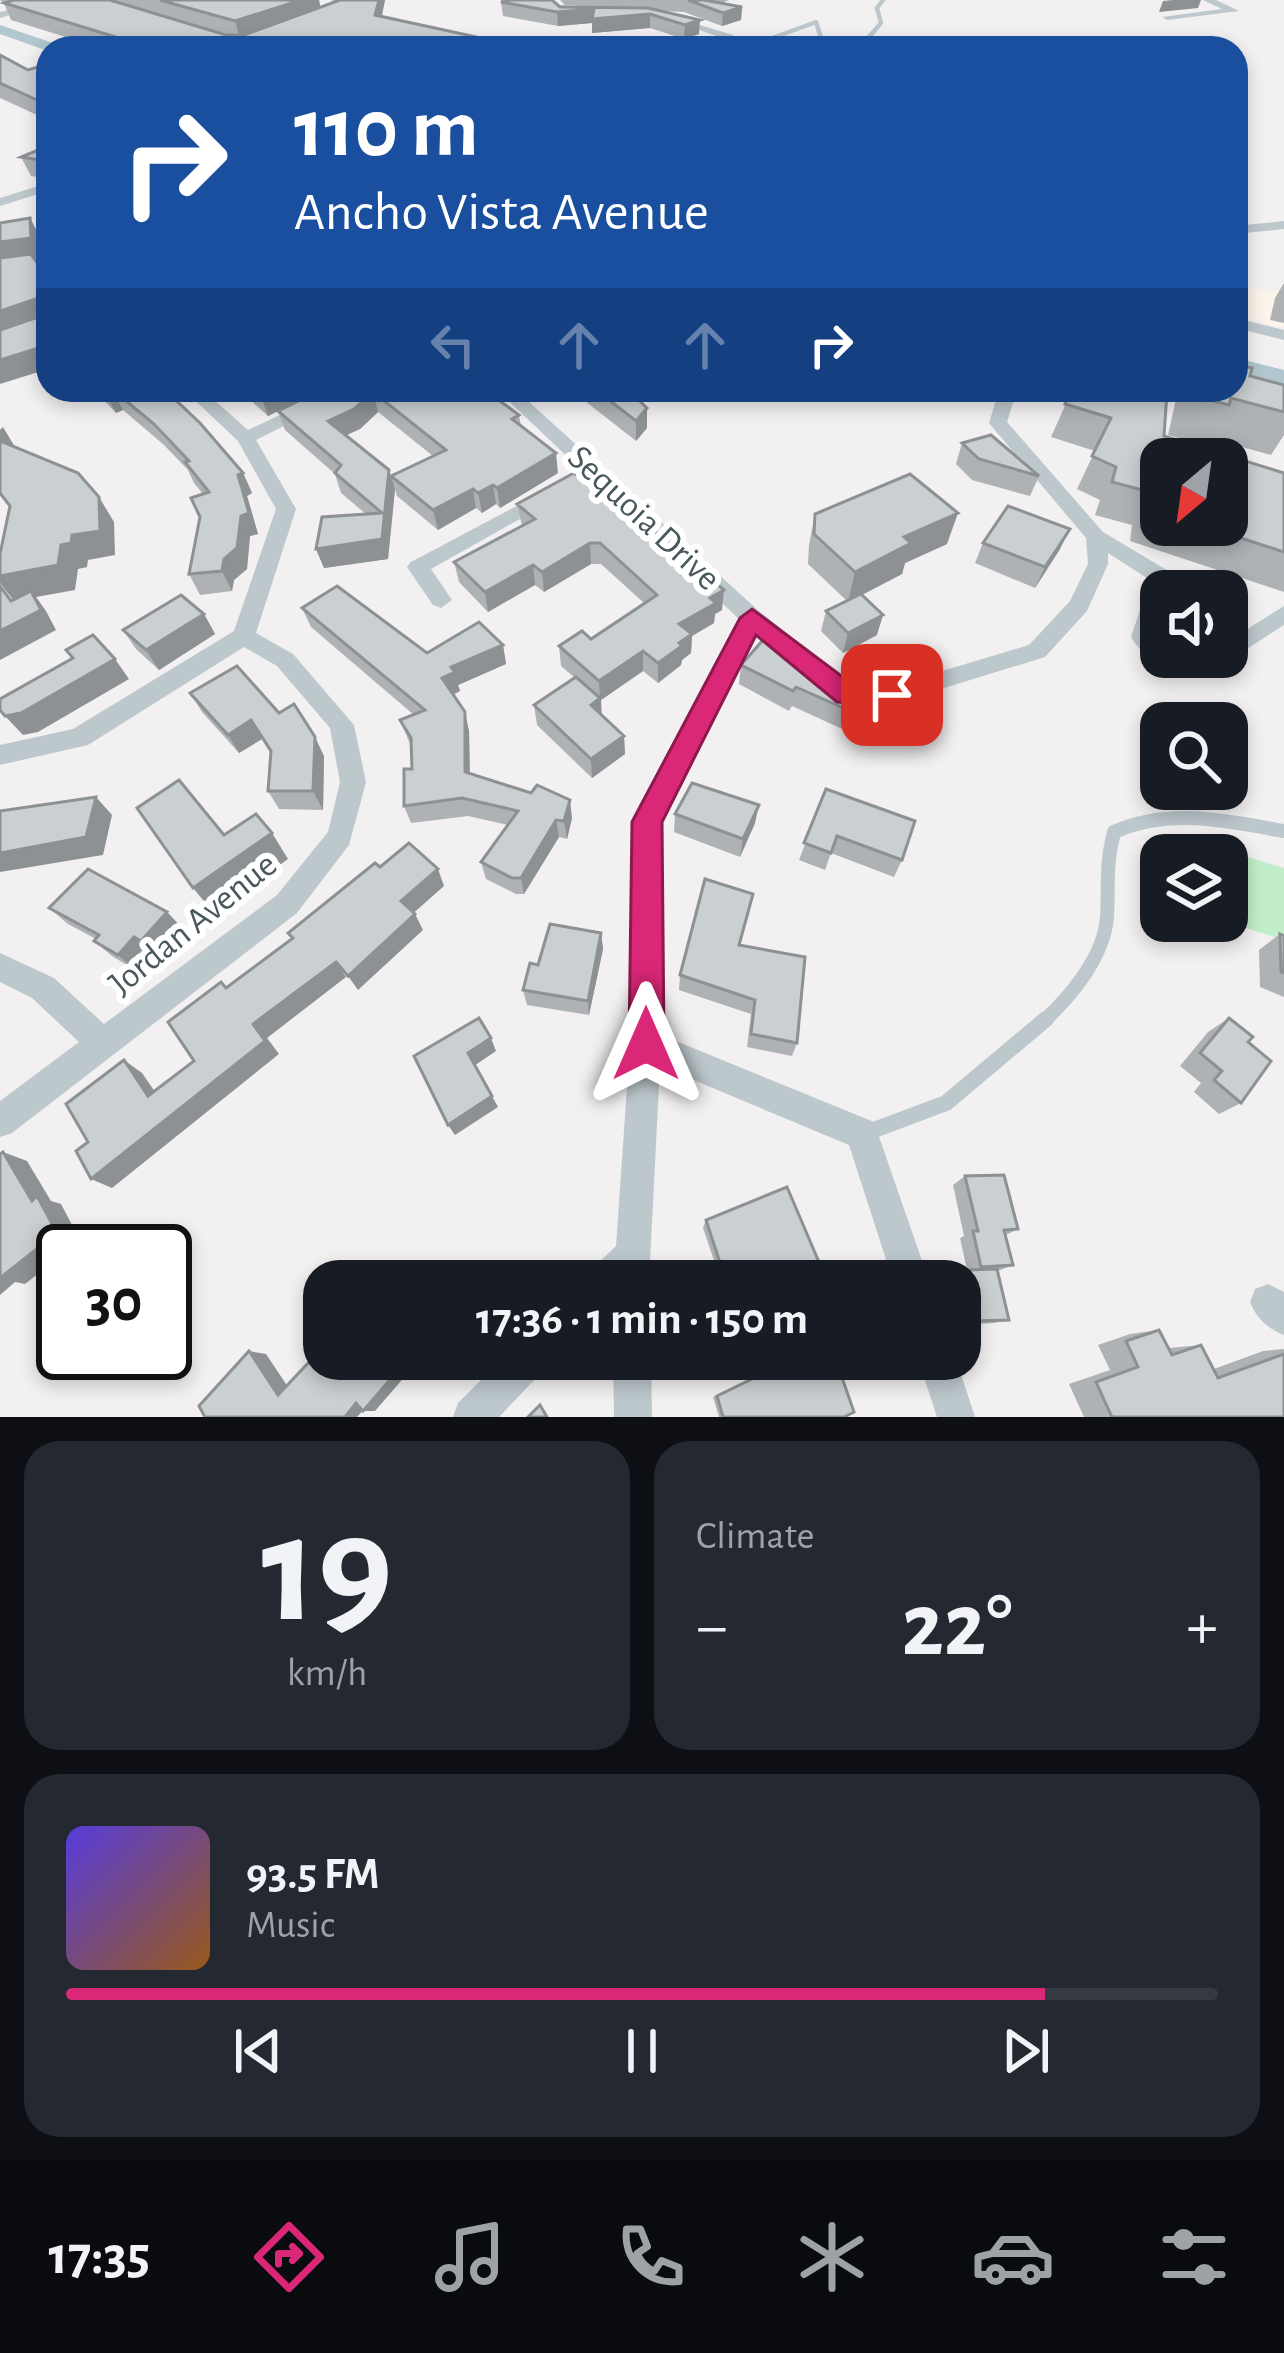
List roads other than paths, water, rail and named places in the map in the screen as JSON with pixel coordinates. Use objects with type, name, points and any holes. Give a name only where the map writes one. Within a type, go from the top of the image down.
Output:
[{"type":"main road","points":[[0,28],[36,42]]},
{"type":"main road","points":[[1248,343],[1284,352]]},
{"type":"main road","points":[[1248,369],[1284,378]]},
{"type":"street","points":[[0,15],[58,0]]},
{"type":"street","points":[[1167,17],[1234,11],[1208,0]]},
{"type":"street","points":[[664,16],[723,36]]},
{"type":"street","points":[[0,202],[36,192]]},
{"type":"street","points":[[30,195],[36,199]]},
{"type":"street","points":[[1248,229],[1284,225]]},
{"type":"street","points":[[0,272],[36,266]]},
{"type":"street","points":[[1248,325],[1284,334]]},
{"type":"street","points":[[0,755],[80,738],[244,636],[286,509],[246,438],[206,402]]},
{"type":"street","points":[[246,438],[322,402]]},
{"type":"street","name":"Sequoia Drive","points":[[515,402],[573,481],[752,618],[647,822],[646,1044],[623,1260]]},
{"type":"street","points":[[999,402],[998,423],[1096,538],[1150,570]]},
{"type":"street","points":[[441,600],[418,567],[573,481]]},
{"type":"street","points":[[752,618],[846,694],[892,695],[1037,652],[1079,605],[1098,564],[1096,538]]},
{"type":"street","points":[[1248,639],[1284,614]]},
{"type":"street","name":"Jordan Avenue","points":[[0,1121],[287,904],[340,837],[353,782],[342,725],[284,660],[244,636]]},
{"type":"street","points":[[0,967],[43,988],[101,1042]]},
{"type":"street","points":[[646,1044],[862,1135],[904,1260]]},
{"type":"street","points":[[472,1417],[508,1380]]},
{"type":"street","points":[[632,1380],[633,1417]]},
{"type":"street","points":[[944,1380],[956,1417]]},
{"type":"lane","points":[[870,36],[881,23],[877,8],[883,0]]},
{"type":"lane","points":[[778,36],[816,22],[820,36]]},
{"type":"lane","points":[[862,1135],[946,1103],[1008,1055],[1060,1005],[1096,958],[1107,921],[1104,871],[1114,832],[1131,822],[1167,815],[1284,831]]}]
